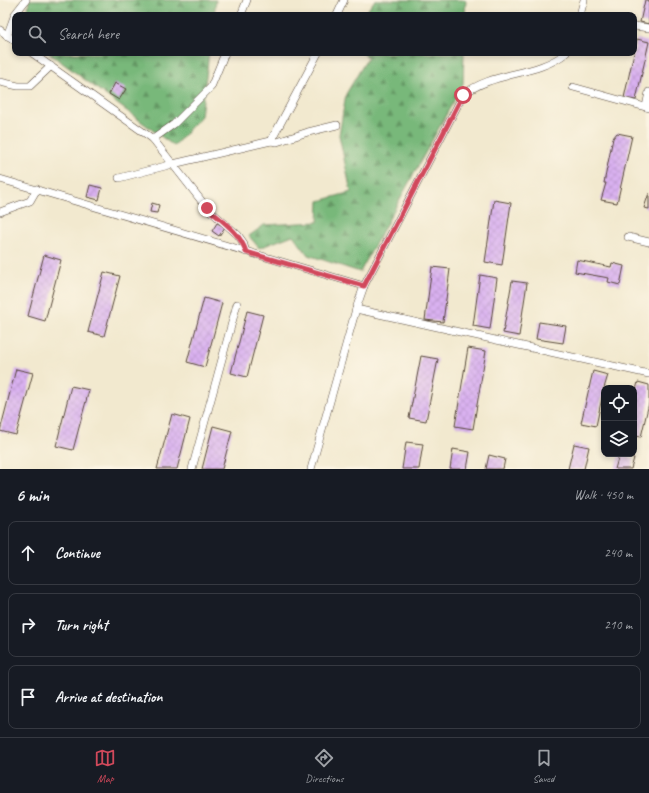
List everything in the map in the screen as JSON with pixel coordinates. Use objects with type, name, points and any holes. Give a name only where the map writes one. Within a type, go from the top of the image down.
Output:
[{"type":"street","points":[[17,12],[26,0]]},
{"type":"street","points":[[242,12],[247,0]]},
{"type":"street","points":[[338,12],[344,0]]},
{"type":"street","points":[[581,12],[584,0]]},
{"type":"street","points":[[7,36],[12,22]]},
{"type":"street","points":[[637,26],[649,28]]},
{"type":"street","points":[[0,30],[12,39]]},
{"type":"street","points":[[36,56],[154,139],[207,208],[238,235],[243,242],[246,252]]},
{"type":"street","points":[[154,139],[174,124],[211,87],[224,56]]},
{"type":"street","points":[[271,141],[316,56]]},
{"type":"street","points":[[311,469],[356,309],[364,286],[463,95],[472,88],[551,63],[562,56]]},
{"type":"street","points":[[0,82],[18,86],[30,86],[51,66]]},
{"type":"street","points":[[573,86],[648,107],[649,92]]},
{"type":"street","points":[[119,178],[271,141],[277,142],[337,125]]},
{"type":"street","points":[[0,179],[364,286]]},
{"type":"street","points":[[0,212],[30,201],[37,189]]},
{"type":"street","points":[[628,237],[649,242]]},
{"type":"street","points":[[192,469],[236,304]]},
{"type":"street","points":[[356,309],[649,374]]},
{"type":"green space","points":[[29,0],[216,0],[214,12],[27,12]]},
{"type":"green space","points":[[375,0],[466,0],[465,12],[366,12]]},
{"type":"green space","points":[[53,56],[209,56],[201,116],[174,146]]},
{"type":"green space","points":[[366,56],[464,56],[463,84],[360,272],[308,255],[293,235],[259,248],[249,236],[264,225],[318,222],[319,201],[351,192],[339,135],[346,94],[368,57]]},
{"type":"building","points":[[645,0],[649,0],[649,24],[640,22]]},
{"type":"building","points":[[637,39],[649,42],[636,100],[624,98],[633,56],[637,56]]},
{"type":"building","points":[[115,83],[126,89],[119,100],[109,94]]},
{"type":"building","points":[[617,133],[632,136],[617,203],[601,200],[606,183],[604,183],[613,138]]},
{"type":"building","points":[[90,185],[102,188],[99,200],[87,197]]},
{"type":"building","points":[[649,193],[649,209],[644,208]]},
{"type":"building","points":[[494,200],[511,203],[502,265],[485,262]]},
{"type":"building","points":[[152,203],[159,205],[157,213],[150,212]]},
{"type":"building","points":[[217,223],[225,227],[219,236],[212,231]]},
{"type":"building","points":[[44,255],[61,260],[45,321],[28,316]]},
{"type":"building","points":[[577,260],[611,267],[612,263],[624,266],[620,285],[608,282],[609,278],[575,272]]},
{"type":"building","points":[[432,267],[450,269],[443,322],[425,320]]},
{"type":"building","points":[[104,272],[120,276],[104,336],[88,332]]},
{"type":"building","points":[[480,275],[497,278],[490,329],[473,326]]},
{"type":"building","points":[[512,281],[527,283],[519,336],[503,333]]},
{"type":"building","points":[[204,298],[222,303],[205,367],[187,362]]},
{"type":"building","points":[[247,311],[263,315],[247,377],[231,373]]},
{"type":"building","points":[[539,322],[566,326],[563,343],[536,339]]},
{"type":"building","points":[[468,348],[486,351],[473,429],[455,426]]},
{"type":"building","points":[[421,356],[438,359],[426,421],[409,418]]},
{"type":"building","points":[[16,369],[33,373],[16,435],[0,431]]},
{"type":"building","points":[[593,371],[608,375],[605,385],[601,385],[601,402],[596,426],[581,423]]},
{"type":"building","points":[[638,382],[649,385],[649,403],[641,437],[637,436]]},
{"type":"building","points":[[71,386],[89,390],[73,450],[56,446]]},
{"type":"building","points":[[172,414],[190,419],[177,469],[157,469]]},
{"type":"building","points":[[213,426],[232,431],[222,469],[202,469]]},
{"type":"building","points":[[406,442],[423,444],[419,469],[402,469]]},
{"type":"building","points":[[574,444],[589,447],[584,469],[568,469]]},
{"type":"building","points":[[453,449],[470,452],[467,469],[450,469]]},
{"type":"building","points":[[489,455],[505,459],[503,469],[486,469]]},
{"type":"building","points":[[618,457],[634,458],[631,469],[615,469]]},
{"type":"route","points":[[207,208],[238,235],[243,242],[246,252],[364,286],[463,95]]}]
